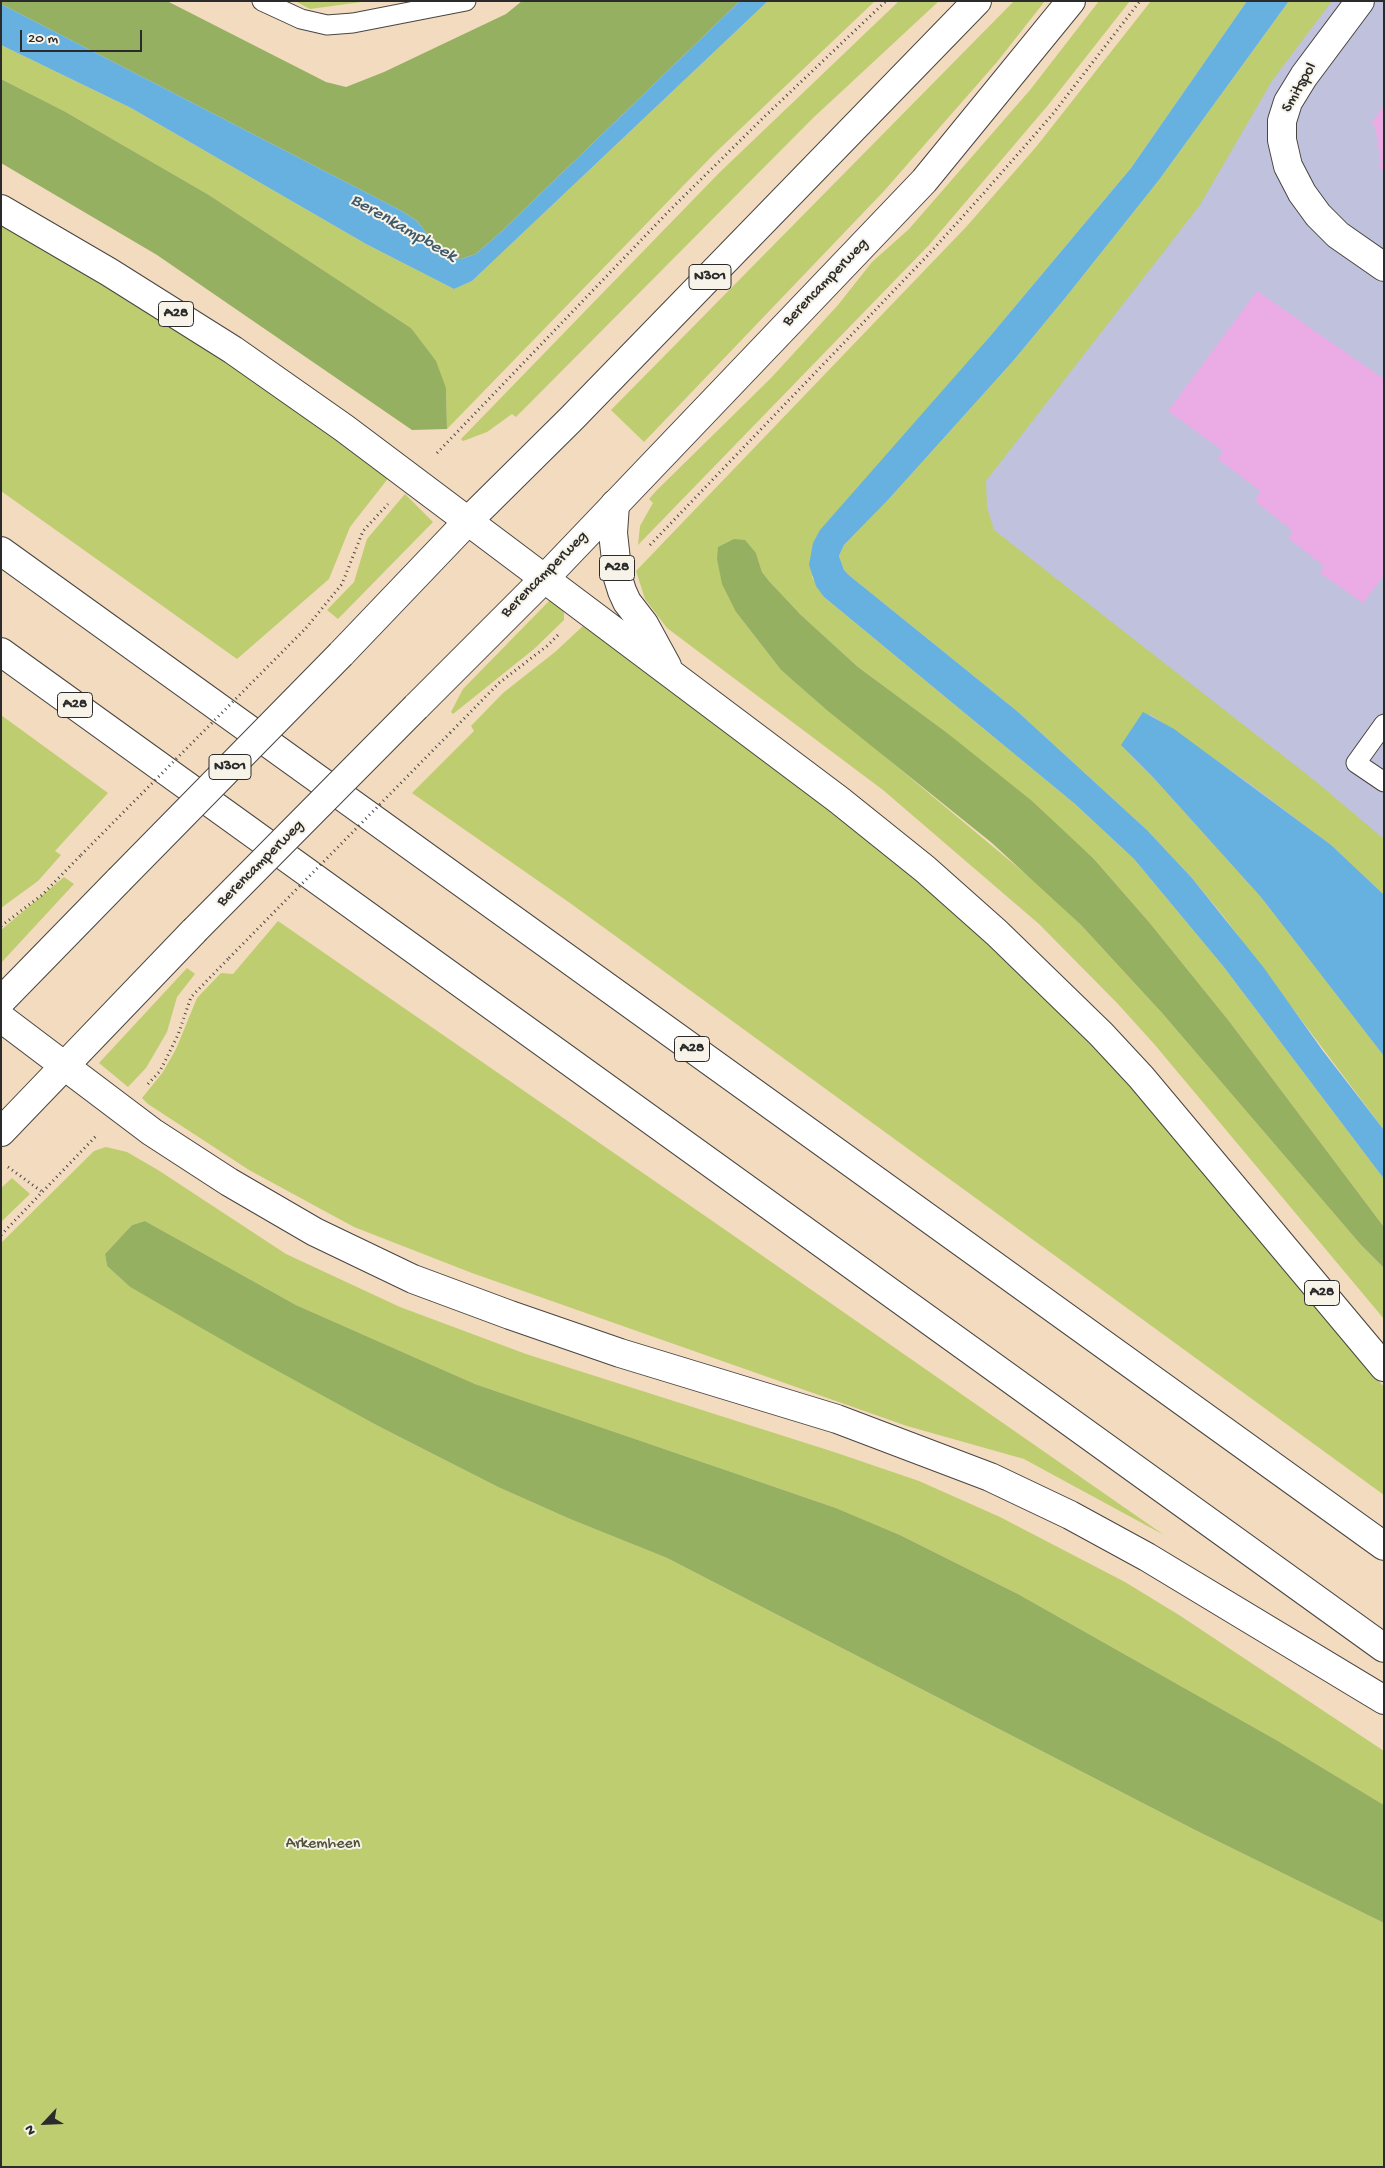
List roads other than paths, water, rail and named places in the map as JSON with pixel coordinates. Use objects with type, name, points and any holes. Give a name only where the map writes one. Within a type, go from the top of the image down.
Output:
[{"type":"main road","name":"N301","points":[[1,1001],[341,654],[469,520],[586,404],[977,1]]},
{"type":"main road","name":"Berencamperweg","points":[[1,1132],[194,931],[544,579],[924,181],[1071,1]]},
{"type":"main road","name":"Smitspol","points":[[1360,1],[1304,76],[1288,102],[1282,121],[1282,140],[1292,173],[1302,193],[1318,215],[1338,235],[1384,267]]},
{"type":"main road","name":"A28","points":[[1,210],[109,272],[233,350],[412,477],[544,579],[839,800],[925,869],[997,932],[1101,1034],[1147,1085],[1384,1367]]},
{"type":"main road","name":"A28","points":[[615,504],[613,533],[618,578],[627,602],[644,624],[670,673]]},
{"type":"main road","name":"A28","points":[[1,551],[1384,1546]]},
{"type":"main road","name":"A28","points":[[1,652],[1384,1648]]},
{"type":"main road","points":[[1,1018],[65,1064],[152,1132],[229,1182],[315,1232],[413,1279],[492,1308],[620,1352],[837,1419],[990,1477],[1070,1515],[1147,1557],[1384,1700]]},
{"type":"lane","points":[[262,1],[301,19],[327,25],[362,21],[466,1]]},
{"type":"lane","points":[[1384,724],[1356,762],[1384,782]]},
{"type":"water","name":"Berenkampbeek","points":[[740,1],[768,1],[472,281],[454,289],[366,244],[131,108],[1,45],[1,4],[400,210],[417,221],[445,257],[461,259],[476,254],[502,231]]},
{"type":"water","points":[[1247,1],[1289,1],[1159,180],[1066,297],[1014,360],[888,500],[844,545],[839,556],[844,570],[850,576],[1017,711],[1147,830],[1192,878],[1264,968],[1323,1051],[1384,1130],[1384,1179],[1223,966],[1134,859],[1075,804],[824,597],[816,586],[809,565],[813,543],[820,530],[986,341],[1131,168]]},
{"type":"water","points":[[1143,712],[1174,729],[1331,845],[1384,895],[1384,1056],[1261,897],[1152,776],[1121,745]]},
{"type":"park label","name":"Arkemheen","points":[[323,1845]]}]
